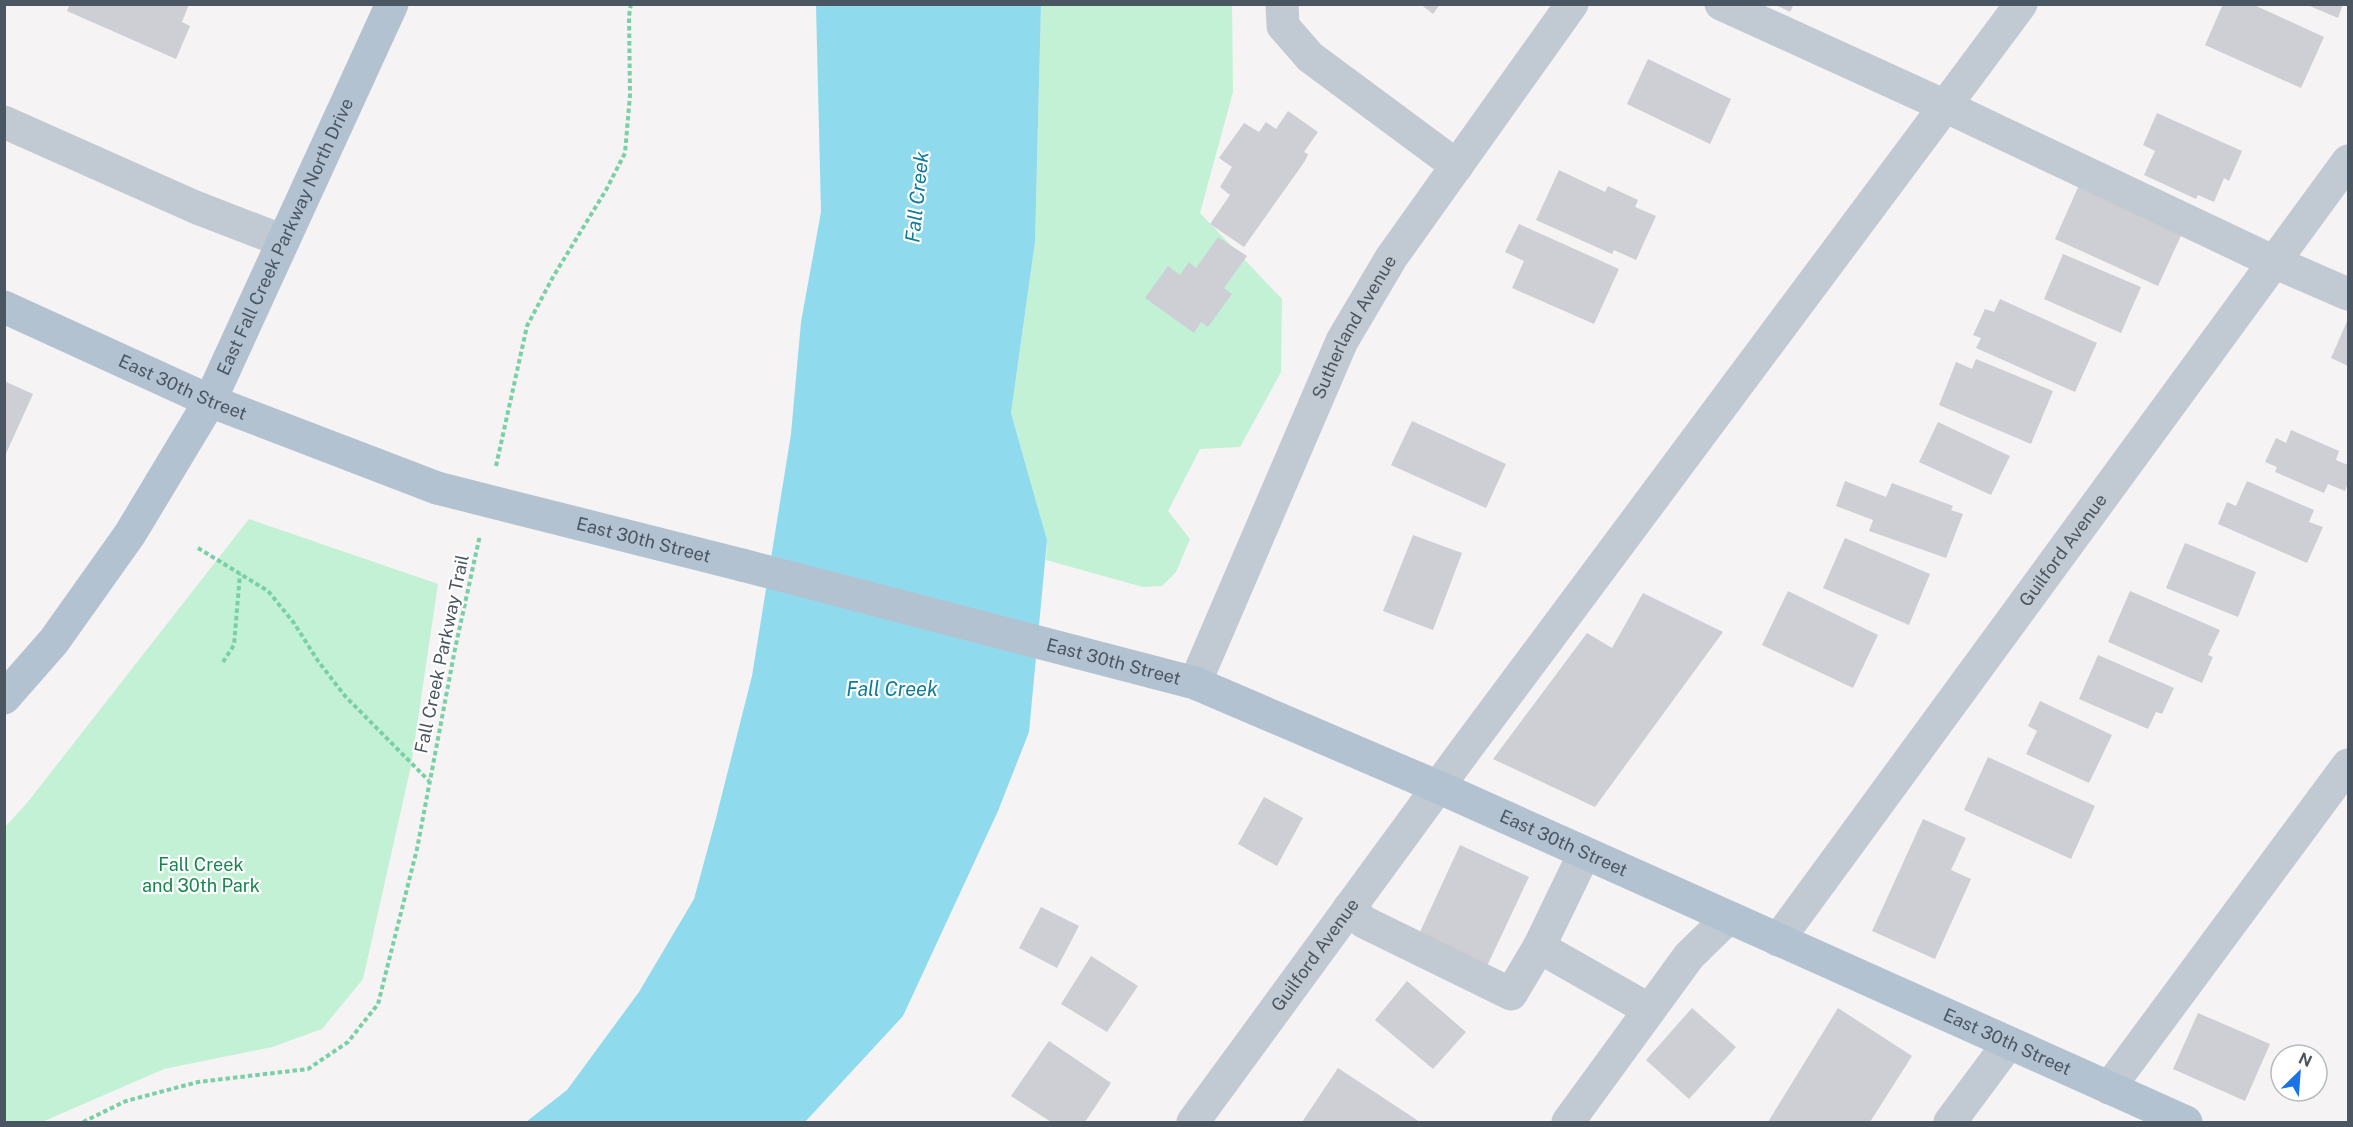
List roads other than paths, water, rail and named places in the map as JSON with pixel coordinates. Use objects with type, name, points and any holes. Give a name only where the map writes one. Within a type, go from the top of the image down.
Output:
[{"type":"main road","name":"East Fall Creek Parkway North Drive","points":[[4,698],[54,641],[123,543],[210,401],[392,4]]},
{"type":"main road","name":"East 30th Street","points":[[4,307],[210,401],[437,488],[1195,683],[1438,787],[2186,1122]]},
{"type":"street","points":[[1282,4],[1283,26],[1310,57],[1457,166]]},
{"type":"street","name":"Sutherland Avenue","points":[[1195,683],[1342,341],[1391,258],[1572,4]]},
{"type":"street","points":[[1722,4],[1945,106],[2274,262],[2349,294]]},
{"type":"street","name":"Guilford Avenue","points":[[1192,1122],[1438,787],[2021,4]]},
{"type":"street","points":[[4,122],[195,207],[283,241]]},
{"type":"street","name":"Guilford Avenue","points":[[1778,940],[2349,161]]},
{"type":"street","points":[[2109,1088],[2349,765]]},
{"type":"street","points":[[1349,908],[1364,922],[1511,994],[1539,947],[1584,854]]},
{"type":"street","points":[[1568,1122],[1648,1009],[1689,956],[1728,918]]},
{"type":"street","points":[[1539,947],[1648,1009]]},
{"type":"street","points":[[1950,1122],[2008,1044]]},
{"type":"water","name":"Fall Creek","points":[[816,5],[1041,5],[1035,242],[1011,413],[1047,540],[1029,732],[998,811],[903,1016],[805,1122],[526,1122],[567,1090],[639,992],[694,899],[715,822],[752,676],[791,434],[801,322],[821,212]]},
{"type":"park label","name":"Fall Creek and 30th Park","points":[[201,875]]}]
